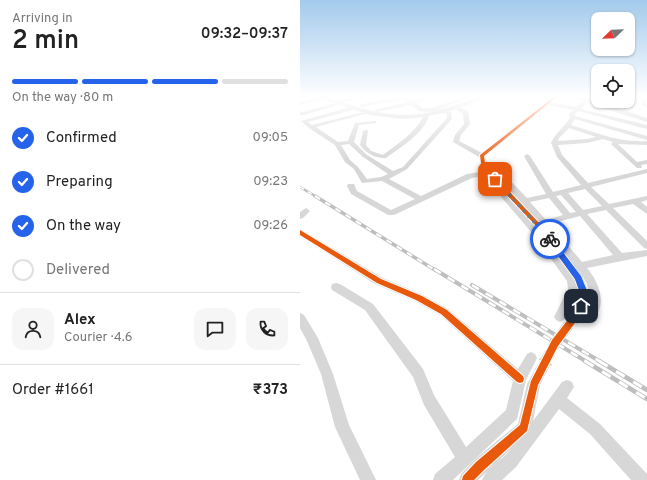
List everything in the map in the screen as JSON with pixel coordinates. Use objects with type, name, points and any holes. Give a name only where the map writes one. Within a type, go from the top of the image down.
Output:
[{"type":"street","points":[[314,118],[304,121],[337,144],[347,161],[356,168],[365,181],[383,179],[404,168],[445,126],[450,118]]},
{"type":"street","points":[[311,127],[343,118]]},
{"type":"street","points":[[366,131],[363,145],[370,152],[384,157],[417,131],[426,118]]},
{"type":"street","points":[[466,118],[467,124],[458,135],[456,142],[482,156],[484,163],[492,176],[539,226],[578,278],[586,298],[577,314]]},
{"type":"street","points":[[482,156],[528,118]]},
{"type":"street","points":[[572,118],[568,126],[556,136],[554,144],[559,156],[587,187],[647,246]]},
{"type":"street","points":[[573,118],[647,143]]},
{"type":"street","points":[[615,118],[647,127]]},
{"type":"street","points":[[351,142],[357,124],[374,122]]},
{"type":"street","points":[[568,126],[617,141],[647,143]]},
{"type":"street","points":[[554,144],[587,141],[604,137]]},
{"type":"street","points":[[617,141],[614,144],[646,171]]},
{"type":"street","points":[[351,142],[355,148],[367,158],[393,174]]},
{"type":"street","points":[[337,144],[351,142]]},
{"type":"street","points":[[527,156],[551,195],[568,216]]},
{"type":"street","points":[[636,164],[647,162]]},
{"type":"street","points":[[526,201],[564,193],[646,171]]},
{"type":"street","points":[[351,186],[354,192],[391,213],[470,176],[502,177],[545,223],[590,280],[596,300],[591,316],[587,318]]},
{"type":"street","points":[[492,176],[492,181],[536,232],[572,280],[573,289],[563,314],[560,316]]},
{"type":"street","points":[[383,179],[421,199]]},
{"type":"street","points":[[564,193],[620,256]]},
{"type":"street","points":[[545,223],[568,216],[647,198]]},
{"type":"street","points":[[635,201],[647,212]]},
{"type":"street","points":[[300,232],[380,281],[419,298],[444,312],[520,379]]},
{"type":"street","points":[[579,266],[620,256],[647,253]]},
{"type":"street","points":[[336,287],[369,307],[418,372],[428,400],[464,458]]},
{"type":"street","points":[[300,318],[312,338],[327,374],[342,427],[368,480]]},
{"type":"street","points":[[441,480],[512,414],[520,379],[531,358]]},
{"type":"street","points":[[467,480],[480,466],[524,428],[534,384],[545,363]]},
{"type":"street","points":[[490,480],[511,462],[567,386]]},
{"type":"street","points":[[558,399],[595,429],[642,480]]},
{"type":"tunnel","points":[[545,362],[555,343],[577,314]]},
{"type":"railway","points":[[300,187],[317,197]]},
{"type":"railway","points":[[315,196],[435,270]]},
{"type":"railway","points":[[434,269],[587,362]]},
{"type":"railway","points":[[472,285],[601,362]]},
{"type":"railway","points":[[585,361],[647,399]]},
{"type":"railway","points":[[599,361],[647,390]]},
{"type":"cycle path","points":[[467,480],[480,466],[524,428],[534,384],[555,343],[577,314],[586,298],[578,278],[566,261],[539,226],[489,173],[483,163],[482,156],[528,118]]},
{"type":"cycle path","points":[[300,232],[379,281],[419,298],[444,312],[520,379]]},
{"type":"way so far","points":[[495,179],[550,239]]},
{"type":"route","points":[[550,239],[578,278],[586,298],[581,306]]}]
